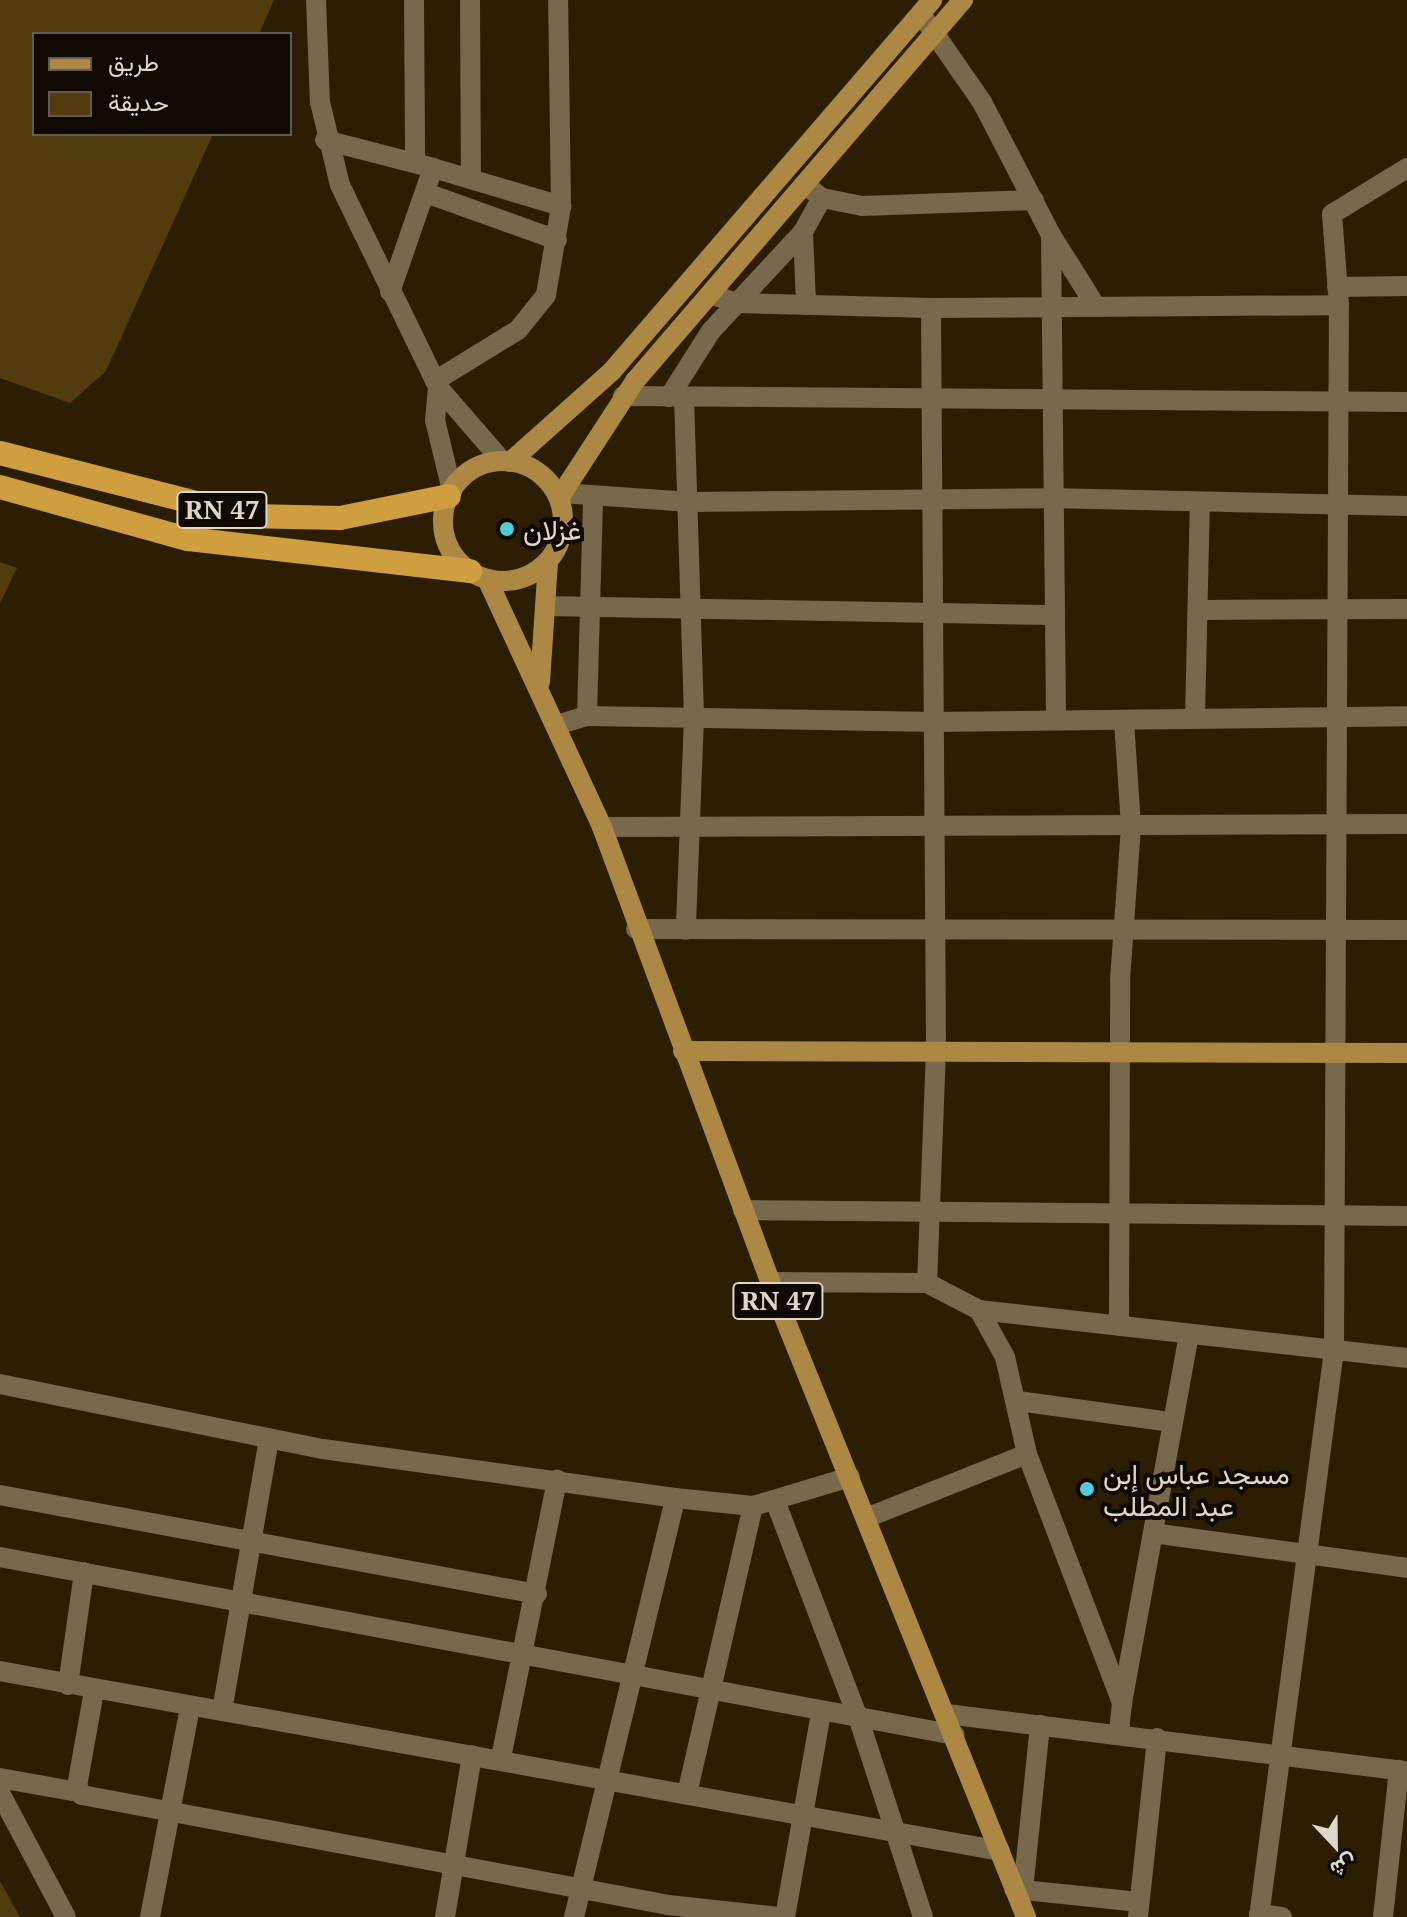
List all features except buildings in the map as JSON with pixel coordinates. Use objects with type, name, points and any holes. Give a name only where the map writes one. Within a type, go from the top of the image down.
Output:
[{"type":"highway","name":"RN 47","points":[[0,453],[248,516],[340,518],[450,493]]},
{"type":"highway","name":"RN 47","points":[[0,487],[188,539],[479,575]]},
{"type":"main road","points":[[928,4],[612,371],[506,462],[473,470],[450,493],[446,537],[479,575],[520,579],[548,561],[563,531],[561,496],[623,396],[711,294],[814,192],[935,30],[963,0]]},
{"type":"main road","points":[[506,462],[539,473],[561,496]]},
{"type":"main road","name":"RN 47","points":[[540,682],[548,561]]},
{"type":"main road","name":"RN 47","points":[[479,575],[540,682],[602,827],[636,929],[770,1282],[1000,1851],[1019,1890],[1026,1917]]},
{"type":"main road","points":[[683,1051],[1407,1053]]},
{"type":"street","points":[[316,0],[325,140],[390,292],[436,384],[506,462]]},
{"type":"street","points":[[390,292],[426,193],[414,0]]},
{"type":"street","points":[[470,0],[471,178]]},
{"type":"street","points":[[436,384],[483,356],[535,313],[557,240],[561,206],[558,0]]},
{"type":"street","points":[[928,4],[935,30],[1034,200],[1051,235],[1095,305]]},
{"type":"street","points":[[325,140],[424,164],[561,206]]},
{"type":"street","points":[[1282,1917],[1259,1916],[1334,1350],[1330,1219],[1336,823],[1336,205],[1407,168]]},
{"type":"street","points":[[806,302],[803,232],[814,192],[862,206],[1034,200]]},
{"type":"street","points":[[426,193],[557,240]]},
{"type":"street","points":[[686,930],[694,717],[690,609],[691,502],[677,397],[736,303],[803,232]]},
{"type":"street","points":[[1051,235],[1049,498],[1056,719]]},
{"type":"street","points":[[711,294],[736,303],[806,302],[931,308],[1338,296],[1407,286]]},
{"type":"street","points":[[927,1283],[936,1050],[932,934],[935,722],[931,613],[931,308]]},
{"type":"street","points":[[436,384],[435,420],[450,493]]},
{"type":"street","points":[[623,396],[929,401],[1407,402]]},
{"type":"street","points":[[561,496],[691,502],[1049,498],[1200,505],[1407,506]]},
{"type":"street","points":[[587,716],[593,497]]},
{"type":"street","points":[[1195,718],[1200,505]]},
{"type":"street","points":[[545,606],[1051,615]]},
{"type":"street","points":[[1198,610],[1407,609]]},
{"type":"street","points":[[557,725],[587,716],[935,722],[1407,716]]},
{"type":"street","points":[[1119,1326],[1124,1214],[1119,1050],[1131,826],[1124,720]]},
{"type":"street","points":[[602,827],[691,824],[1407,824]]},
{"type":"street","points":[[636,929],[932,934],[1124,928],[1335,933],[1407,930]]},
{"type":"street","points":[[743,1210],[1330,1219],[1407,1216]]},
{"type":"street","points":[[770,1282],[927,1283],[979,1310],[1407,1358]]},
{"type":"street","points":[[979,1310],[1005,1357],[1018,1401],[1027,1454],[1122,1703]]},
{"type":"street","points":[[1119,1733],[1189,1334]]},
{"type":"street","points":[[0,1384],[269,1439],[675,1498],[753,1506],[776,1503],[850,1477]]},
{"type":"street","points":[[1018,1401],[1172,1422]]},
{"type":"street","points":[[222,1711],[269,1439]]},
{"type":"street","points":[[866,1518],[1027,1454]]},
{"type":"street","points":[[501,1758],[525,1655],[557,1480]]},
{"type":"street","points":[[0,1495],[537,1594]]},
{"type":"street","points":[[574,1917],[603,1778],[675,1498]]},
{"type":"street","points":[[776,1503],[859,1720],[923,1917]]},
{"type":"street","points":[[687,1794],[753,1506]]},
{"type":"street","points":[[1153,1533],[1407,1568]]},
{"type":"street","points":[[0,1557],[243,1599],[821,1713],[955,1735]]},
{"type":"street","points":[[68,1685],[84,1572]]},
{"type":"street","points":[[0,1671],[190,1708],[501,1758],[897,1836],[1000,1851]]},
{"type":"street","points":[[78,1792],[94,1691]]},
{"type":"street","points":[[150,1917],[190,1708]]},
{"type":"street","points":[[0,1778],[78,1792],[170,1814],[579,1887],[667,1911],[783,1917],[821,1713]]},
{"type":"street","points":[[947,1714],[1281,1753],[1403,1771],[1383,1917]]},
{"type":"street","points":[[1040,1725],[1019,1890],[1139,1909],[1157,1738]]},
{"type":"street","points":[[445,1917],[472,1755]]},
{"type":"street","points":[[0,1793],[66,1916],[87,1917]]},
{"type":"green space","points":[[0,0],[274,0],[260,32],[32,32],[32,136],[212,136],[106,371],[70,403],[0,378]]},
{"type":"green space","points":[[0,562],[17,568],[0,603]]},
{"type":"green space","points":[[0,1881],[20,1917],[0,1917]]},
{"type":"place","name":"غزلان","points":[[507,529]]},
{"type":"place","name":"مسجد عباس إبن عبد المطلب","points":[[1087,1489]]}]
